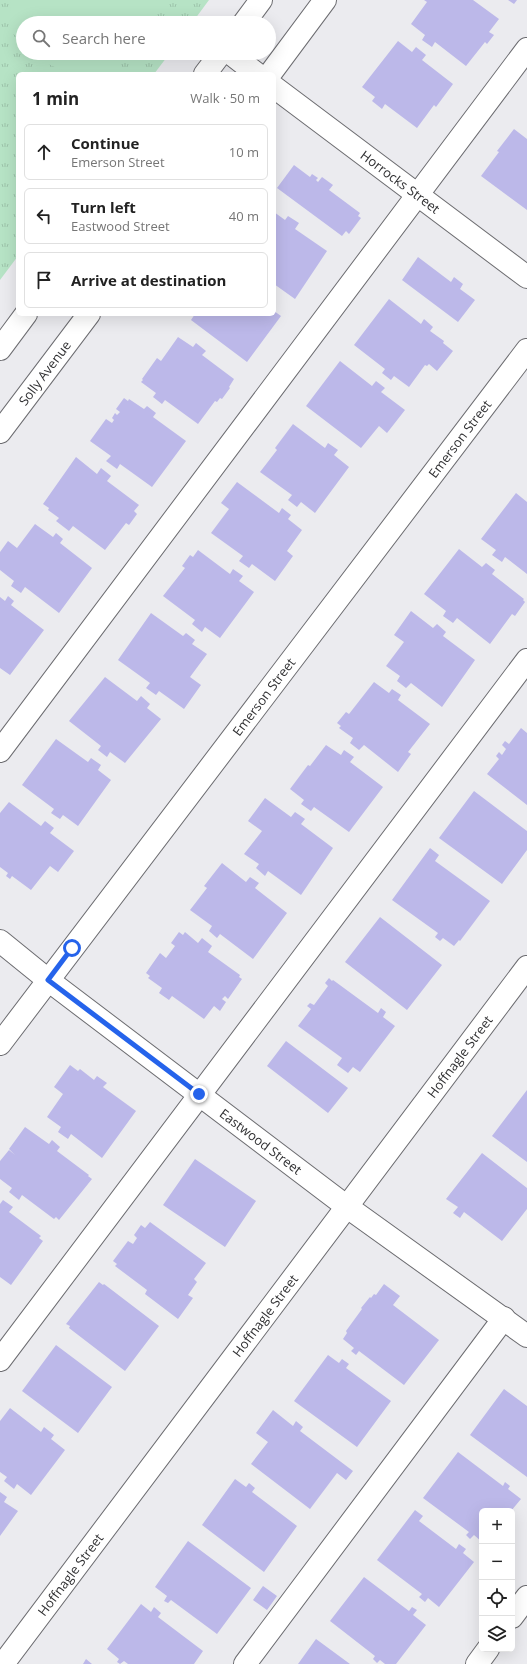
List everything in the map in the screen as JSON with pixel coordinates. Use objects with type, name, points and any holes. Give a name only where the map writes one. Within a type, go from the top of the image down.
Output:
[{"type":"street","points":[[249,16],[261,0]]},
{"type":"street","points":[[271,72],[325,0]]},
{"type":"street","points":[[0,751],[527,49]]},
{"type":"street","points":[[207,72],[216,60]]},
{"type":"street","points":[[239,60],[254,72]]},
{"type":"street","name":"Horrocks Street","points":[[276,89],[527,277]]},
{"type":"street","points":[[0,349],[25,316]]},
{"type":"street","name":"Solly Avenue","points":[[0,432],[87,316]]},
{"type":"street","name":"Emerson Street","points":[[0,1044],[527,350]]},
{"type":"street","points":[[0,1360],[527,660]]},
{"type":"street","name":"Eastwood Street","points":[[0,941],[48,980],[346,1206],[504,1318],[527,1336]]},
{"type":"street","name":"Hoffnagle Street","points":[[3,1664],[527,967]]},
{"type":"street","points":[[245,1664],[504,1318]]},
{"type":"street","points":[[513,1616],[527,1597]]},
{"type":"street","points":[[477,1664],[486,1652]]},
{"type":"green space","points":[[0,0],[209,0],[197,16],[16,16],[16,60],[165,60],[156,72],[16,72],[16,259],[0,280]]},
{"type":"green space","points":[[11,0],[157,0],[146,16],[16,16],[16,36],[10,31]]},
{"type":"green space","points":[[44,60],[116,60],[107,72],[66,72],[48,64]]},
{"type":"building","points":[[424,0],[473,0],[499,19],[489,32],[494,35],[487,44],[485,42],[466,66],[435,42],[432,47],[422,40],[425,35],[411,24],[427,2]]},
{"type":"building","points":[[508,0],[517,0],[514,4]]},
{"type":"building","points":[[398,41],[412,52],[416,47],[426,55],[422,60],[453,84],[436,107],[434,105],[417,128],[385,104],[382,109],[372,101],[375,97],[362,87]]},
{"type":"building","points":[[514,129],[527,139],[527,210],[481,176],[499,152],[497,151]]},
{"type":"building","points":[[294,165],[310,177],[312,174],[318,178],[316,180],[318,182],[322,177],[333,185],[329,190],[360,213],[358,216],[361,218],[349,234],[346,231],[342,236],[277,188]]},
{"type":"building","points":[[276,213],[285,220],[288,216],[299,223],[295,229],[327,251],[295,299],[276,285]]},
{"type":"building","points":[[418,257],[451,282],[454,277],[463,284],[460,289],[475,300],[458,322],[402,280]]},
{"type":"building","points":[[389,299],[421,324],[424,319],[433,327],[430,331],[444,341],[443,343],[453,351],[437,371],[429,364],[427,366],[425,365],[409,387],[394,376],[391,380],[382,373],[385,369],[354,345]]},
{"type":"building","points":[[276,312],[281,316],[247,362],[191,320],[194,316],[276,316]]},
{"type":"building","points":[[178,337],[193,347],[196,343],[206,351],[202,355],[234,379],[229,387],[230,388],[222,399],[220,398],[217,402],[215,401],[198,424],[165,400],[162,404],[153,397],[156,393],[141,382],[157,358],[161,361]]},
{"type":"building","points":[[340,361],[372,386],[376,381],[385,388],[381,392],[405,410],[387,433],[379,426],[361,448],[306,406]]},
{"type":"building","points":[[124,398],[128,401],[129,399],[144,409],[147,406],[156,413],[153,417],[186,441],[152,487],[120,464],[117,469],[106,461],[111,456],[90,441],[106,419],[112,423],[114,420],[112,418],[115,413],[117,415],[120,412],[116,409]]},
{"type":"building","points":[[293,424],[325,448],[328,443],[338,450],[334,455],[349,467],[315,513],[301,502],[297,507],[288,500],[292,495],[260,472],[277,450],[275,448]]},
{"type":"building","points":[[76,457],[97,474],[101,468],[111,476],[107,481],[139,505],[134,511],[137,514],[129,525],[126,523],[105,550],[73,526],[69,531],[56,521],[59,518],[48,510],[49,508],[43,504]]},
{"type":"building","points":[[237,482],[279,513],[282,508],[291,515],[288,519],[302,530],[287,551],[293,556],[275,581],[252,564],[249,568],[239,561],[243,556],[211,533],[229,509],[221,503]]},
{"type":"building","points":[[516,493],[527,502],[527,574],[505,557],[502,562],[492,555],[496,550],[481,539]]},
{"type":"building","points":[[35,524],[53,537],[56,533],[63,539],[60,543],[92,568],[59,613],[25,587],[21,593],[11,586],[14,581],[0,570],[0,552],[8,541],[17,548]]},
{"type":"building","points":[[459,549],[482,567],[486,563],[495,570],[492,574],[524,599],[523,600],[525,602],[515,616],[512,614],[490,644],[457,618],[453,623],[443,616],[446,611],[424,594]]},
{"type":"building","points":[[198,550],[230,574],[233,569],[243,576],[239,581],[254,592],[220,638],[205,627],[202,632],[192,624],[195,620],[163,596],[185,568],[182,566],[190,555],[193,557]]},
{"type":"building","points":[[8,596],[14,601],[11,605],[44,630],[10,675],[0,668],[0,597],[5,601]]},
{"type":"building","points":[[411,611],[433,628],[437,624],[446,632],[443,636],[475,660],[442,707],[411,683],[406,688],[397,681],[400,676],[386,666],[404,642],[394,635]]},
{"type":"building","points":[[151,613],[183,636],[186,633],[195,640],[192,644],[207,654],[190,677],[201,685],[184,709],[159,691],[156,695],[146,688],[150,683],[118,660]]},
{"type":"building","points":[[105,677],[137,701],[141,696],[150,704],[147,708],[161,719],[125,763],[110,752],[107,757],[98,750],[101,746],[69,721]]},
{"type":"building","points":[[374,682],[389,693],[392,689],[401,695],[398,700],[430,724],[408,752],[411,754],[398,772],[364,745],[359,750],[350,743],[353,738],[339,728],[341,726],[337,723],[346,712],[349,714]]},
{"type":"building","points":[[521,728],[527,733],[527,805],[487,774],[499,759],[496,756],[499,752],[502,755],[506,749],[502,745],[505,741],[509,744]]},
{"type":"building","points":[[56,739],[88,762],[91,758],[101,765],[98,770],[111,780],[78,826],[63,815],[60,819],[51,813],[54,809],[22,785]]},
{"type":"building","points":[[326,745],[341,755],[344,750],[354,757],[350,762],[383,787],[349,832],[314,807],[311,811],[301,804],[304,800],[290,789],[308,765],[310,766]]},
{"type":"building","points":[[474,791],[527,831],[527,850],[502,884],[439,838]]},
{"type":"building","points":[[265,798],[291,817],[295,812],[305,819],[301,824],[333,848],[301,895],[268,871],[265,876],[256,868],[259,864],[244,854],[262,831],[248,821]]},
{"type":"building","points":[[9,802],[41,826],[45,821],[54,828],[50,833],[74,851],[58,872],[50,866],[31,890],[12,876],[10,879],[6,876],[8,873],[0,867],[0,813]]},
{"type":"building","points":[[430,848],[439,855],[435,861],[490,901],[460,941],[459,940],[454,946],[443,938],[440,941],[435,937],[438,933],[392,900]]},
{"type":"building","points":[[222,863],[246,882],[250,877],[259,883],[255,888],[287,913],[253,959],[220,934],[217,938],[209,931],[212,926],[190,910],[207,888],[204,886]]},
{"type":"building","points":[[380,917],[442,965],[407,1010],[345,962]]},
{"type":"building","points":[[179,932],[183,935],[185,932],[198,943],[202,938],[212,946],[208,952],[240,975],[239,977],[242,979],[228,999],[225,996],[222,999],[226,1002],[220,1011],[214,1006],[204,1019],[172,996],[169,1000],[159,993],[162,988],[148,978],[150,976],[146,973],[160,953],[166,958],[175,946],[171,943]]},
{"type":"building","points":[[329,978],[378,1013],[381,1008],[386,1012],[383,1017],[395,1026],[360,1072],[353,1067],[348,1073],[337,1065],[342,1058],[298,1026],[311,1009],[307,1006],[310,1003],[314,1005],[328,986],[325,983]]},
{"type":"building","points":[[286,1041],[348,1088],[328,1113],[267,1066]]},
{"type":"building","points":[[70,1065],[78,1071],[80,1069],[94,1080],[97,1076],[107,1083],[103,1087],[136,1111],[102,1158],[71,1134],[68,1139],[58,1132],[61,1127],[47,1117],[63,1094],[54,1087]]},
{"type":"building","points":[[527,1090],[527,1162],[492,1136]]},
{"type":"building","points":[[25,1127],[49,1144],[52,1140],[60,1147],[57,1151],[89,1175],[88,1176],[92,1179],[59,1220],[56,1217],[54,1219],[22,1195],[19,1200],[9,1192],[12,1188],[0,1179],[0,1161],[9,1150],[15,1155],[9,1149]]},
{"type":"building","points":[[482,1153],[527,1188],[527,1209],[502,1241],[464,1212],[460,1218],[453,1213],[458,1207],[446,1199]]},
{"type":"building","points":[[195,1159],[256,1201],[225,1247],[163,1205]]},
{"type":"building","points":[[3,1200],[13,1207],[9,1212],[41,1236],[39,1238],[43,1241],[11,1285],[0,1277],[0,1204]]},
{"type":"building","points":[[150,1222],[206,1263],[194,1279],[197,1282],[188,1295],[193,1298],[178,1319],[145,1294],[147,1290],[115,1266],[117,1264],[113,1261],[128,1241],[133,1244],[137,1238],[134,1235],[141,1225],[145,1228]]},
{"type":"building","points":[[99,1282],[103,1285],[104,1284],[159,1326],[125,1371],[69,1328],[70,1326],[66,1324]]},
{"type":"building","points":[[384,1284],[400,1296],[393,1305],[439,1340],[404,1385],[359,1351],[356,1355],[351,1351],[354,1348],[343,1339],[347,1333],[346,1331],[362,1309],[361,1308],[370,1297],[371,1298],[374,1294],[376,1295]]},
{"type":"building","points":[[56,1345],[112,1387],[78,1433],[22,1391]]},
{"type":"building","points":[[328,1355],[339,1363],[342,1359],[349,1364],[346,1368],[391,1401],[357,1447],[294,1401]]},
{"type":"building","points":[[504,1389],[527,1406],[527,1477],[470,1435]]},
{"type":"building","points":[[10,1408],[41,1432],[44,1427],[54,1435],[51,1439],[65,1450],[31,1495],[17,1484],[14,1489],[4,1481],[7,1477],[0,1472],[0,1421]]},
{"type":"building","points":[[273,1410],[293,1426],[296,1421],[303,1427],[300,1431],[353,1471],[346,1480],[337,1473],[310,1509],[251,1464],[268,1442],[256,1433]]},
{"type":"building","points":[[458,1452],[503,1486],[505,1482],[510,1486],[508,1489],[521,1499],[514,1508],[479,1508],[479,1539],[474,1535],[470,1539],[466,1535],[469,1532],[423,1498]]},
{"type":"building","points":[[235,1479],[246,1487],[249,1483],[255,1488],[252,1492],[297,1526],[264,1572],[202,1525]]},
{"type":"building","points":[[0,1492],[7,1497],[4,1502],[18,1511],[0,1536]]},
{"type":"building","points":[[415,1510],[423,1516],[419,1521],[456,1549],[459,1544],[466,1549],[463,1553],[474,1562],[439,1607],[428,1598],[425,1602],[419,1597],[422,1594],[377,1560]]},
{"type":"building","points":[[188,1541],[251,1588],[217,1634],[171,1600],[168,1603],[164,1601],[167,1596],[155,1587]]},
{"type":"building","points":[[364,1577],[409,1611],[412,1607],[417,1610],[413,1615],[426,1625],[396,1664],[385,1664],[380,1660],[377,1663],[373,1659],[375,1656],[330,1621]]},
{"type":"building","points":[[263,1586],[277,1596],[267,1610],[253,1600]]},
{"type":"building","points":[[141,1604],[151,1612],[154,1607],[161,1613],[158,1617],[203,1651],[194,1664],[128,1664],[124,1661],[120,1664],[117,1662],[119,1659],[107,1649]]},
{"type":"building","points":[[316,1639],[350,1664],[298,1664]]},
{"type":"building","points":[[86,1659],[92,1664],[83,1664]]},
{"type":"route","points":[[72,948],[48,980],[199,1094]]}]
